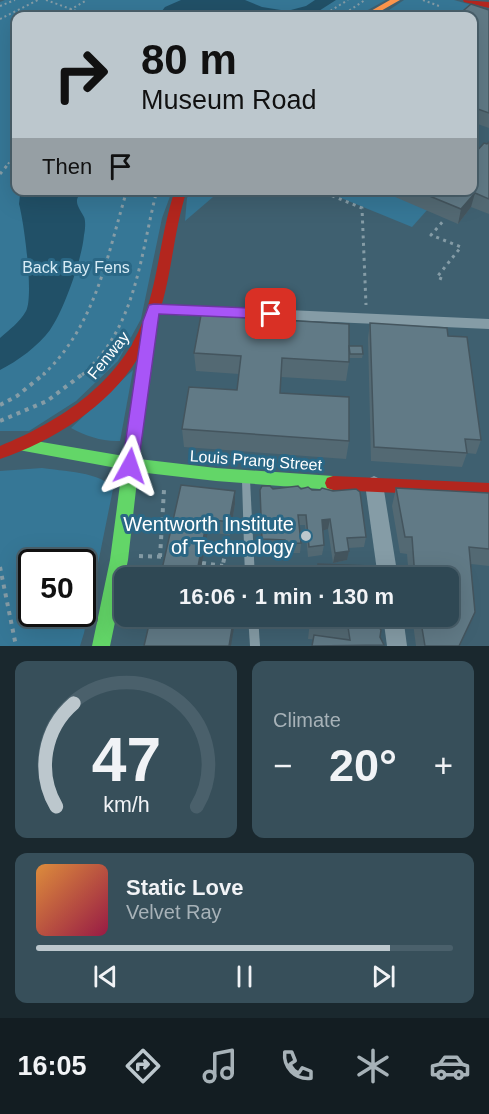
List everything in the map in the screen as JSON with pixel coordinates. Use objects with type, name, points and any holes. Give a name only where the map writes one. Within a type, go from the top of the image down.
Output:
[{"type":"main road","points":[[374,12],[396,0]]},
{"type":"main road","points":[[467,0],[489,3]]},
{"type":"main road","points":[[484,0],[489,3]]},
{"type":"main road","name":"Fenway","points":[[0,453],[24,445],[56,427],[104,389],[132,355],[152,315],[170,222],[179,195]]},
{"type":"main road","points":[[100,646],[119,560],[152,315]]},
{"type":"main road","name":"Louis Prang Street","points":[[24,445],[99,462],[246,479],[489,490]]},
{"type":"street","points":[[152,315],[489,324]]},
{"type":"street","points":[[374,484],[386,567]]},
{"type":"street","points":[[394,627],[397,646]]},
{"type":"lane","points":[[246,479],[250,567]]},
{"type":"lane","points":[[254,627],[255,646]]},
{"type":"path","points":[[0,6],[15,0]]},
{"type":"path","points":[[14,12],[38,0]]},
{"type":"path","points":[[46,0],[77,12]]},
{"type":"path","points":[[70,10],[87,0]]},
{"type":"path","points":[[328,12],[348,0]]},
{"type":"path","points":[[423,0],[439,6]]},
{"type":"path","points":[[0,174],[12,158]]},
{"type":"path","points":[[0,405],[39,380],[76,332],[100,285],[126,195]]},
{"type":"path","points":[[0,421],[36,409],[66,390],[96,363],[113,340],[124,319],[136,284],[157,195]]},
{"type":"path","points":[[330,195],[362,208],[366,309]]},
{"type":"path","points":[[442,279],[437,277],[461,247],[431,235],[445,219]]},
{"type":"path","points":[[160,557],[164,490]]},
{"type":"path","points":[[139,556],[170,557]]},
{"type":"path","points":[[202,563],[223,566]]},
{"type":"path","points":[[0,567],[16,646]]},
{"type":"green space","name":"Back Bay Fens","points":[[5,0],[386,0],[364,12],[12,12],[12,195],[171,195],[162,218],[141,319],[118,361],[76,401],[29,431],[0,431],[0,2]]},
{"type":"green space","points":[[404,0],[454,0],[489,10],[477,14],[477,12],[386,12]]},
{"type":"green space","points":[[189,195],[215,195],[185,221]]},
{"type":"green space","points":[[334,195],[391,195],[428,209],[412,227]]},
{"type":"green space","points":[[133,370],[120,441],[95,438],[71,428]]},
{"type":"green space","points":[[42,468],[70,471],[108,483],[113,489],[96,573],[96,549],[18,549],[18,627],[85,627],[80,646],[0,646],[0,471]]},
{"type":"shaded area","points":[[181,0],[245,0],[262,7],[287,11],[306,6],[315,0],[336,0],[317,12],[161,12],[165,7]]},
{"type":"shaded area","points":[[20,195],[79,195],[77,201],[85,219],[85,231],[76,270],[50,330],[21,358],[0,370],[0,338],[21,319],[28,303],[27,259],[19,204]]},
{"type":"building","points":[[471,4],[489,10],[489,113],[477,109],[477,12],[462,12]]},
{"type":"building","points":[[489,142],[489,199],[477,194],[477,151],[484,143]]},
{"type":"building","points":[[427,195],[473,195],[461,209]]},
{"type":"building","points":[[201,315],[349,324],[349,362],[282,358],[280,393],[349,397],[349,441],[182,429],[189,387],[237,390],[241,356],[194,353]]},
{"type":"building","points":[[370,323],[447,328],[448,336],[467,337],[481,440],[465,439],[467,453],[374,447]]},
{"type":"building","points":[[349,346],[362,346],[363,354],[350,354]]},
{"type":"building","points":[[181,485],[235,491],[229,522],[207,519],[198,567],[162,567]]},
{"type":"building","points":[[262,486],[270,486],[273,489],[298,486],[301,489],[308,487],[312,490],[322,488],[333,491],[356,489],[360,492],[366,537],[347,538],[349,551],[335,553],[330,519],[322,520],[324,545],[309,547],[306,515],[298,515],[301,543],[286,544],[285,540],[262,539],[260,490]]},
{"type":"building","points":[[396,488],[489,493],[489,549],[469,547],[475,612],[459,646],[425,646],[422,627],[459,627],[459,567],[414,567],[412,537],[405,537]]},
{"type":"building","points":[[318,564],[371,567],[318,567]]},
{"type":"building","points":[[148,627],[232,627],[229,646],[144,646]]},
{"type":"building","points":[[348,627],[379,627],[384,645],[312,646],[314,635],[350,640]]},
{"type":"traffic: fast","points":[[101,646],[119,560],[137,413]]},
{"type":"traffic: fast","points":[[24,445],[101,460],[178,470],[333,483]]},
{"type":"traffic: slow","points":[[374,12],[396,0]]},
{"type":"traffic: jam","points":[[467,0],[489,5]]},
{"type":"traffic: jam","points":[[0,453],[48,431],[70,417],[92,401],[128,363],[142,340],[152,316],[179,195]]},
{"type":"traffic: jam","points":[[137,413],[149,330]]},
{"type":"traffic: jam","points":[[333,483],[489,490]]},
{"type":"place","name":"Wentworth Institute of Technology","points":[[306,536]]},
{"type":"route","points":[[130,466],[150,321],[154,309],[271,314]]}]
